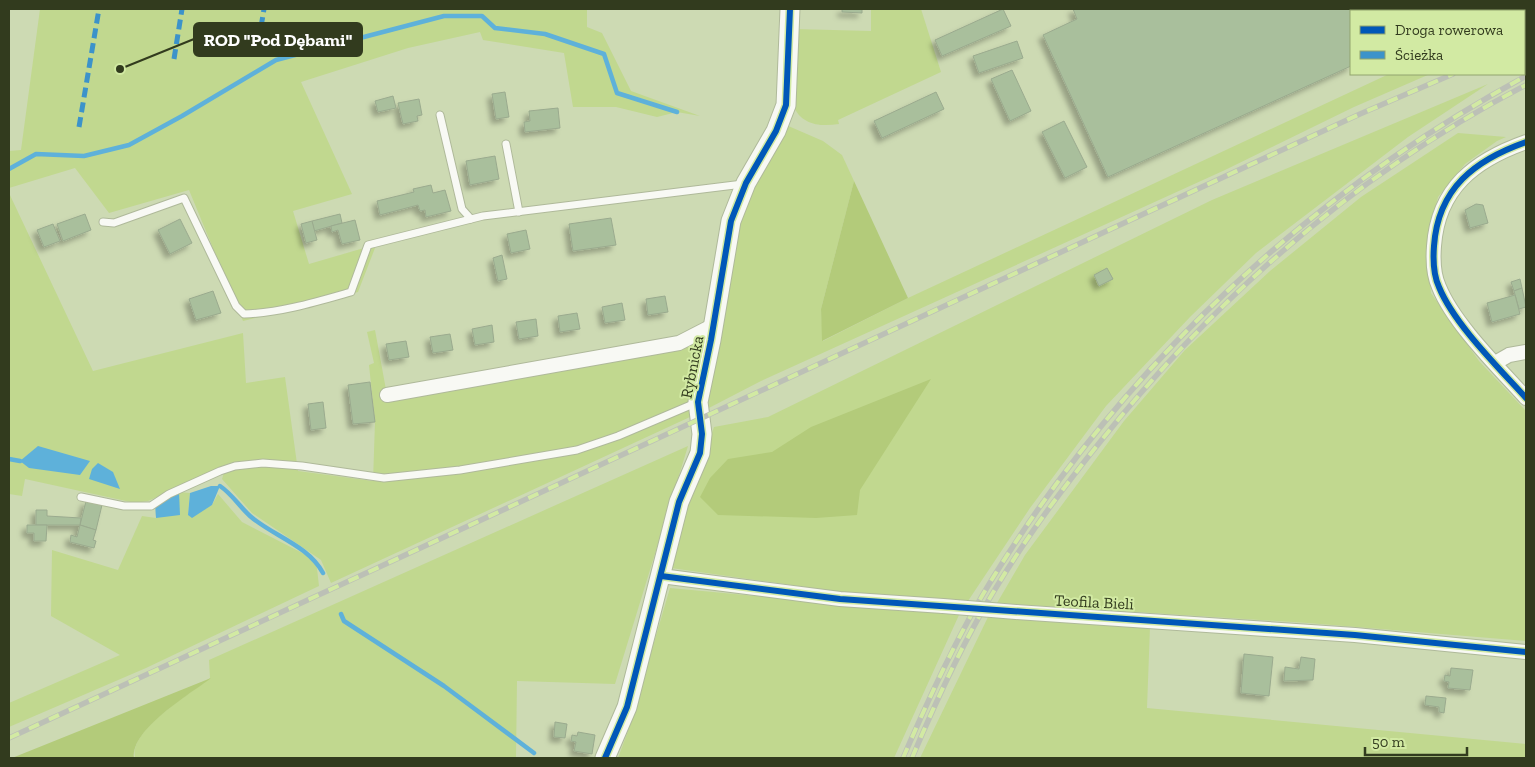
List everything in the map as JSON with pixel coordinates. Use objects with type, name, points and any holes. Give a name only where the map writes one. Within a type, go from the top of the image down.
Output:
[{"type":"street","name":"Rybnicka","points":[[605,758],[626,707],[679,502],[702,444],[698,402],[714,325],[730,228],[746,183],[776,131],[786,105],[790,9]]},
{"type":"street","points":[[1526,142],[1495,154],[1465,177],[1444,202],[1436,229],[1434,262],[1439,288],[1457,316],[1526,398]]},
{"type":"street","points":[[387,395],[679,343],[714,325]]},
{"type":"street","points":[[1495,363],[1509,355],[1526,352]]},
{"type":"street","name":"Teofila Bieli","points":[[661,576],[840,599],[1355,635],[1526,652]]},
{"type":"lane","points":[[440,115],[462,209],[471,219]]},
{"type":"lane","points":[[506,144],[519,212]]},
{"type":"lane","points":[[103,222],[114,223],[184,198],[236,306],[244,314],[307,304],[351,292],[368,245],[471,219],[746,183]]},
{"type":"lane","points":[[81,497],[124,506],[151,506],[169,494],[220,471],[235,466],[263,463],[384,478],[460,470],[577,450],[618,436],[698,402]]},
{"type":"green space","points":[[40,9],[587,9],[587,27],[602,33],[631,91],[700,116],[677,112],[657,117],[616,107],[573,107],[564,53],[483,40],[480,32],[408,48],[301,82],[352,194],[293,211],[309,264],[364,248],[375,248],[358,292],[243,321],[189,190],[109,213],[75,168],[9,188],[9,151],[21,150]]},
{"type":"green space","points":[[871,9],[921,9],[941,72],[838,120],[839,124],[818,125],[806,121],[796,112],[793,105],[794,29],[871,31]]},
{"type":"green space","points":[[1387,75],[1428,75],[1354,107],[1225,170],[761,381],[705,410],[740,213],[786,125],[823,141],[842,155],[854,181],[821,309],[823,341],[908,298]]},
{"type":"green space","points":[[1488,84],[1408,137],[1256,253],[1190,317],[1106,406],[1030,508],[968,601],[855,594],[671,568],[686,506],[714,427],[768,417],[1212,200]]},
{"type":"green space","points":[[1458,133],[1506,137],[1497,141],[1465,164],[1438,197],[1427,244],[1431,293],[1479,361],[1526,411],[1526,641],[1308,623],[997,603],[1025,555],[1124,421],[1185,350],[1270,271],[1361,197]]},
{"type":"green space","points":[[854,181],[908,298],[822,341],[821,309]]},
{"type":"green space","points":[[9,193],[93,371],[243,333],[246,383],[285,377],[298,471],[373,481],[375,422],[369,365],[374,363],[367,332],[375,330],[387,395],[705,333],[690,417],[331,583],[321,560],[252,513],[222,479],[226,466],[148,501],[135,503],[25,479],[22,496],[9,494]]},
{"type":"green space","points":[[931,379],[860,490],[857,515],[816,518],[718,515],[700,497],[710,478],[728,459],[772,452],[811,427]]},
{"type":"green space","points":[[688,446],[615,684],[517,681],[516,758],[135,758],[136,747],[141,736],[151,725],[176,703],[210,678],[209,660]]},
{"type":"green space","points":[[179,492],[190,493],[188,515],[212,505],[218,494],[242,522],[316,560],[319,586],[146,668],[9,727],[9,703],[120,655],[51,616],[52,550],[118,570],[142,516],[156,518]]},
{"type":"green space","points":[[670,588],[959,615],[894,758],[618,758],[628,731]]},
{"type":"green space","points":[[988,617],[1150,627],[1147,708],[1526,744],[1526,758],[920,758]]},
{"type":"green space","points":[[211,678],[151,724],[136,747],[134,758],[12,758]]},
{"type":"water","points":[[38,446],[90,461],[80,475],[29,468],[20,461]]},
{"type":"water","points":[[98,463],[113,472],[120,489],[89,479],[92,469]]},
{"type":"water","points":[[211,486],[220,486],[212,505],[192,518],[188,515],[190,493]]},
{"type":"water","points":[[179,492],[180,515],[156,518],[155,504]]},
{"type":"building","points":[[842,9],[862,9],[862,13],[842,12]]},
{"type":"building","points":[[1003,9],[1011,26],[942,56],[935,40]]},
{"type":"building","points":[[1073,9],[1476,9],[1350,10],[1350,66],[1108,177],[1043,35],[1077,19]]},
{"type":"building","points":[[1017,41],[1023,58],[979,73],[973,56]]},
{"type":"building","points":[[1012,70],[1031,111],[1010,121],[991,79]]},
{"type":"building","points":[[505,92],[509,117],[496,119],[492,94]]},
{"type":"building","points":[[936,92],[944,109],[882,138],[874,121]]},
{"type":"building","points":[[393,96],[396,108],[378,112],[375,101]]},
{"type":"building","points":[[419,99],[422,115],[417,116],[418,121],[403,124],[398,103]]},
{"type":"building","points":[[558,108],[560,128],[525,132],[524,122],[530,121],[529,111]]},
{"type":"building","points":[[1064,121],[1087,167],[1065,178],[1042,132]]},
{"type":"building","points":[[495,156],[499,179],[470,185],[466,161]]},
{"type":"building","points":[[431,185],[433,193],[445,190],[451,211],[426,217],[425,210],[420,211],[418,205],[380,215],[377,201],[414,192],[413,189]]},
{"type":"building","points":[[1476,204],[1483,205],[1488,223],[1470,228],[1465,210]]},
{"type":"building","points":[[85,214],[91,230],[63,241],[57,224]]},
{"type":"building","points":[[340,214],[342,223],[314,231],[312,221]]},
{"type":"building","points":[[611,218],[616,245],[573,251],[569,224]]},
{"type":"building","points":[[180,219],[192,243],[170,254],[158,230]]},
{"type":"building","points":[[355,220],[360,240],[342,244],[338,230],[332,232],[331,226]]},
{"type":"building","points":[[312,221],[317,240],[306,243],[301,224]]},
{"type":"building","points":[[53,224],[60,241],[44,247],[37,230]]},
{"type":"building","points":[[526,230],[530,249],[511,253],[507,234]]},
{"type":"building","points":[[502,255],[507,279],[498,281],[493,258]]},
{"type":"building","points":[[1107,268],[1113,279],[1099,286],[1094,275]]},
{"type":"building","points":[[1520,279],[1522,288],[1514,291],[1511,282]]},
{"type":"building","points":[[1522,288],[1526,307],[1519,309],[1514,291]]},
{"type":"building","points":[[213,291],[221,313],[196,320],[189,299]]},
{"type":"building","points":[[1515,295],[1520,314],[1492,322],[1487,303]]},
{"type":"building","points":[[665,296],[668,312],[648,315],[646,299]]},
{"type":"building","points":[[622,303],[625,320],[605,323],[602,307]]},
{"type":"building","points":[[577,313],[580,329],[560,332],[558,316]]},
{"type":"building","points":[[536,319],[538,336],[519,339],[516,322]]},
{"type":"building","points":[[492,325],[494,342],[475,345],[472,329]]},
{"type":"building","points":[[450,334],[453,350],[433,353],[430,337]]},
{"type":"building","points":[[406,341],[409,357],[389,360],[386,344]]},
{"type":"building","points":[[370,382],[375,422],[353,424],[348,385]]},
{"type":"building","points":[[323,402],[326,428],[311,430],[308,404]]},
{"type":"building","points":[[86,501],[102,505],[96,530],[80,525]]},
{"type":"building","points":[[36,510],[47,510],[47,516],[81,518],[80,525],[36,525]]},
{"type":"building","points":[[27,525],[47,525],[46,541],[34,541],[34,533],[27,533]]},
{"type":"building","points":[[80,525],[96,530],[93,540],[96,541],[94,548],[70,542],[71,535],[77,537]]},
{"type":"building","points":[[1244,654],[1273,657],[1269,696],[1241,693]]},
{"type":"building","points":[[1301,657],[1315,659],[1313,680],[1284,681],[1285,667],[1299,669]]},
{"type":"building","points":[[1451,668],[1473,670],[1470,690],[1448,688],[1449,682],[1444,681],[1445,675],[1450,676]]},
{"type":"building","points":[[1426,696],[1446,698],[1444,713],[1439,712],[1439,707],[1425,705]]},
{"type":"building","points":[[555,722],[567,724],[565,738],[554,737]]},
{"type":"building","points":[[578,732],[595,735],[592,754],[574,751],[576,742],[571,741],[572,735],[577,736]]},
{"type":"waterway","points":[[9,169],[36,154],[84,156],[129,145],[276,60],[444,16],[482,16],[495,28],[545,34],[604,54],[617,93],[677,112]]},
{"type":"waterway","points":[[9,459],[20,461]]},
{"type":"waterway","points":[[220,486],[250,516],[308,555],[323,573]]},
{"type":"waterway","points":[[341,614],[344,621],[444,686],[534,753]]},
{"type":"railway","points":[[9,738],[1360,114],[1451,75]]},
{"type":"railway","points":[[903,758],[934,688],[994,576],[1046,499],[1102,425],[1162,356],[1227,291],[1296,230],[1369,174],[1446,123],[1526,76]]},
{"type":"railway","points":[[912,758],[960,652],[1006,572],[1044,515],[1100,442],[1145,388],[1192,337],[1294,241],[1405,157],[1465,119],[1526,85]]},
{"type":"marked path","points":[[79,127],[99,9]]},
{"type":"marked path","points":[[174,59],[182,9]]},
{"type":"marked path","points":[[261,27],[264,9]]},
{"type":"cycle path","points":[[605,758],[627,707],[679,502],[700,453],[702,434],[698,402],[711,340],[731,221],[746,183],[776,131],[786,105],[790,9]]},
{"type":"cycle path","points":[[1526,142],[1491,158],[1462,179],[1451,192],[1443,208],[1437,226],[1434,246],[1437,282],[1455,316],[1478,345],[1526,398]]},
{"type":"cycle path","points":[[661,576],[840,599],[1355,635],[1526,652]]},
{"type":"place","name":"ROD \"Pod Dębami\"","points":[[120,69]]}]
